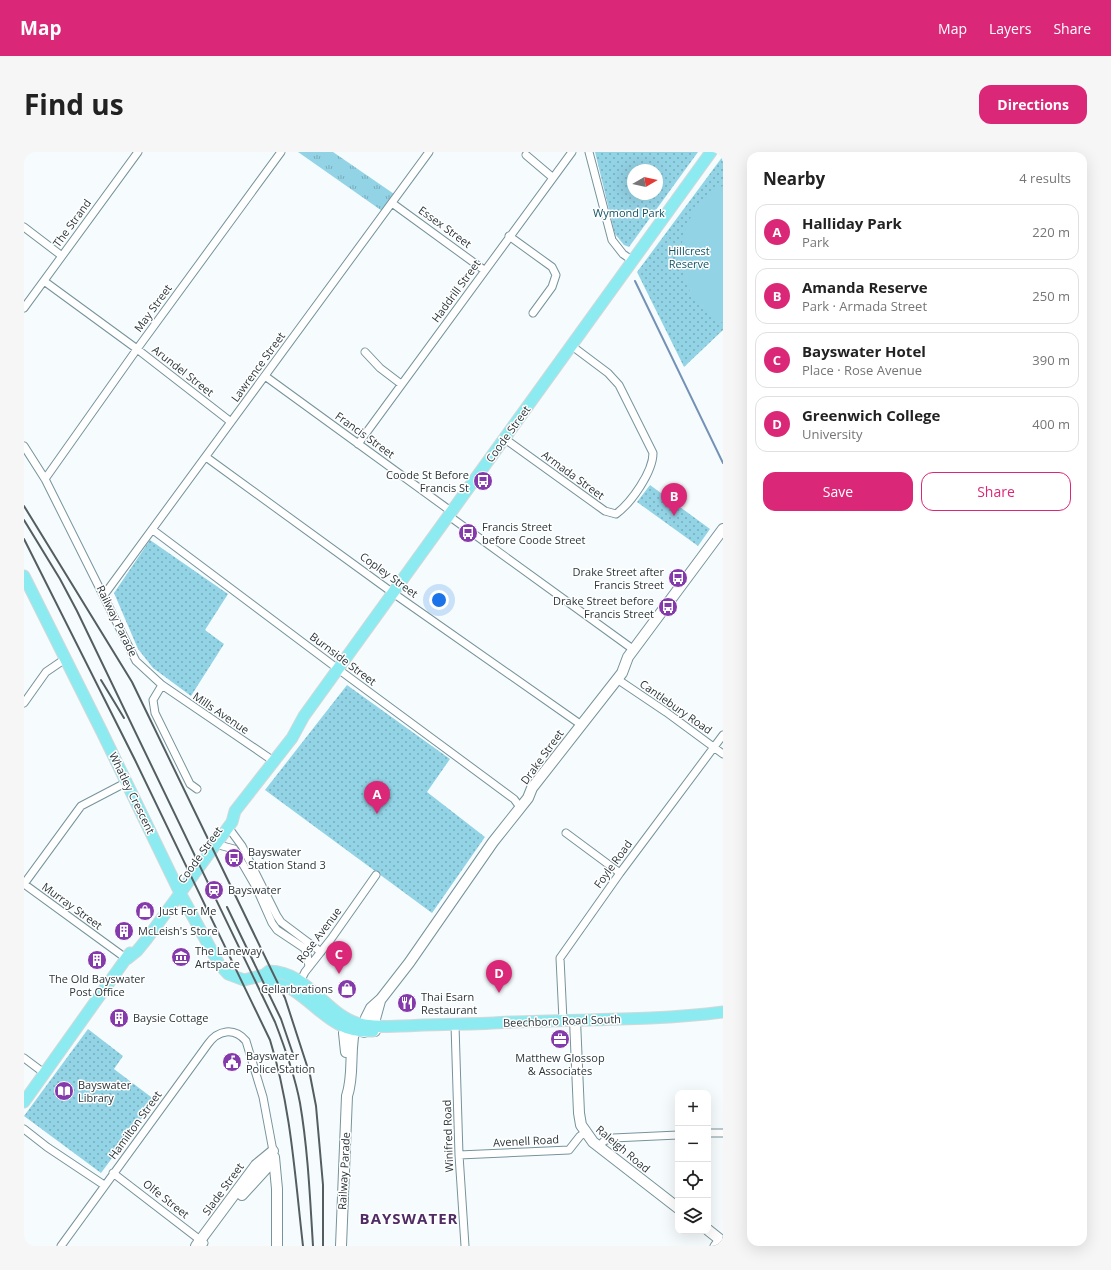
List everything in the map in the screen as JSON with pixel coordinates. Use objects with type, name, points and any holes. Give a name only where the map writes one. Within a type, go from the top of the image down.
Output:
[{"type":"main road","name":"Coode Street","points":[[127,959],[132,948],[166,901],[178,890],[232,822],[235,811],[256,782],[266,773],[292,738],[304,716],[711,152]]},
{"type":"main road","name":"Whatley Crescent","points":[[24,576],[127,782],[178,890],[218,964],[228,974],[244,980],[264,975],[269,971],[280,971],[300,979]]},
{"type":"main road","name":"Coode Street","points":[[256,782],[261,769],[269,758],[294,724],[304,716]]},
{"type":"main road","name":"Coode Street","points":[[178,890],[229,814],[235,811]]},
{"type":"main road","points":[[24,1102],[127,959],[137,951],[178,890]]},
{"type":"main road","points":[[264,975],[271,983],[284,985],[294,990],[316,1008],[360,1027]]},
{"type":"main road","points":[[300,979],[360,1027]]},
{"type":"main road","name":"Beechboro Road South","points":[[360,1027],[401,1027],[677,1016],[723,1012]]},
{"type":"street","name":"The Strand","points":[[24,308],[138,152]]},
{"type":"street","name":"May Street","points":[[45,478],[137,348],[281,152]]},
{"type":"street","name":"Lawrence Street","points":[[104,595],[429,152]]},
{"type":"street","name":"Haddrill Street","points":[[358,444],[552,177],[572,152]]},
{"type":"street","points":[[588,152],[612,240],[616,247],[633,261]]},
{"type":"street","points":[[526,155],[552,177]]},
{"type":"street","name":"Essex Street","points":[[392,203],[484,270]]},
{"type":"street","points":[[24,227],[62,256]]},
{"type":"street","points":[[509,236],[552,267],[556,275],[552,287],[533,313]]},
{"type":"street","name":"Arundel Street","points":[[44,281],[137,348],[231,422]]},
{"type":"street","name":"Armada Street","points":[[505,439],[605,511],[616,514],[625,508],[650,471],[653,462],[653,453],[618,385],[608,372],[572,346]]},
{"type":"street","points":[[365,352],[380,368],[401,384]]},
{"type":"street","name":"Francis Street","points":[[265,376],[634,650]]},
{"type":"street","name":"Railway Parade","points":[[24,446],[45,478],[104,595],[123,638],[136,661],[162,685]]},
{"type":"street","name":"Copley Street","points":[[206,457],[393,593],[580,724]]},
{"type":"street","name":"Drake Street","points":[[360,1027],[371,1008],[381,999],[424,943],[493,842],[528,798],[532,788],[580,724],[617,679],[622,672],[628,657],[723,529]]},
{"type":"street","name":"Burnside Street","points":[[153,530],[338,669],[514,798],[520,807]]},
{"type":"street","points":[[24,703],[46,672],[65,659]]},
{"type":"street","name":"Cantlebury Road","points":[[617,679],[666,712],[723,754]]},
{"type":"street","points":[[162,685],[153,700],[155,713],[190,784],[196,789]]},
{"type":"street","name":"Mills Avenue","points":[[162,685],[269,758]]},
{"type":"street","name":"Foyle Road","points":[[563,1020],[560,958],[620,873],[723,735]]},
{"type":"street","points":[[24,884],[81,806],[127,782]]},
{"type":"street","points":[[228,827],[242,846],[281,922],[321,952]]},
{"type":"street","points":[[566,832],[620,873]]},
{"type":"street","points":[[215,844],[234,849],[256,887],[272,923],[277,930],[304,948],[307,954],[309,967]]},
{"type":"street","name":"Rose Avenue","points":[[316,1008],[315,1002],[301,989],[299,985],[300,979],[376,875]]},
{"type":"street","name":"Murray Street","points":[[24,884],[127,959]]},
{"type":"street","name":"Raleigh Road","points":[[575,1020],[579,1113],[581,1125],[585,1133],[598,1147],[675,1206]]},
{"type":"street","name":"Winifred Road","points":[[455,1025],[459,1155],[465,1246]]},
{"type":"street","name":"Railway Parade","points":[[341,1246],[347,1096],[344,1088],[346,1056],[360,1027]]},
{"type":"street","name":"Hamilton Street","points":[[61,1246],[212,1038],[225,1032],[236,1033],[243,1037],[248,1046],[263,1098],[274,1155]]},
{"type":"street","points":[[24,1058],[44,1073]]},
{"type":"street","points":[[24,1129],[47,1147],[104,1185]]},
{"type":"street","name":"Avenell Road","points":[[459,1155],[569,1150],[580,1136],[585,1133]]},
{"type":"street","points":[[711,1133],[723,1133]]},
{"type":"street","points":[[598,1147],[604,1141],[612,1138],[675,1135]]},
{"type":"street","points":[[274,1155],[277,1189],[277,1246]]},
{"type":"street","name":"Slade Street","points":[[201,1244],[274,1155]]},
{"type":"street","name":"Olfe Street","points":[[114,1173],[201,1244]]},
{"type":"street","points":[[711,1233],[719,1242]]},
{"type":"green space","points":[[298,152],[333,152],[397,196],[385,213]]},
{"type":"green space","name":"Wymond Park","points":[[595,152],[698,152],[629,247],[624,245],[615,234]]},
{"type":"green space","name":"Hillcrest Reserve","points":[[723,156],[723,330],[684,367],[637,272]]},
{"type":"green space","name":"Hillcrest Reserve","points":[[723,186],[723,323],[709,314],[698,303],[684,276],[681,261],[685,230],[692,215],[705,198]]},
{"type":"green space","points":[[650,485],[710,529],[698,546],[637,502]]},
{"type":"green space","points":[[150,540],[228,594],[205,630],[224,644],[191,696],[153,668],[138,649],[114,593]]},
{"type":"green space","points":[[347,685],[450,759],[427,792],[485,837],[432,913],[265,790]]},
{"type":"green space","points":[[88,1029],[123,1056],[114,1069],[155,1100],[101,1173],[24,1116]]},
{"type":"waterway","points":[[635,281],[723,463]]},
{"type":"railway","points":[[24,506],[132,682],[285,998],[310,1075],[316,1106],[323,1185],[323,1246]]},
{"type":"railway","points":[[24,520],[60,579],[77,611],[275,1022],[289,1062],[300,1103],[307,1156],[313,1246]]},
{"type":"railway","points":[[24,539],[135,760],[270,1040],[288,1116],[303,1246]]},
{"type":"railway","points":[[101,680],[124,718]]},
{"type":"railway","points":[[227,907],[281,1019],[294,1057]]},
{"type":"place","name":"Coode St Before Francis St","points":[[483,481]]},
{"type":"place","name":"Amanda Reserve","points":[[674,516]]},
{"type":"place","name":"Francis Street before Coode Street","points":[[468,533]]},
{"type":"place","name":"Drake Street after Francis Street","points":[[678,578]]},
{"type":"place","name":"Drake Street before Francis Street","points":[[668,607]]},
{"type":"place","name":"Halliday Park","points":[[377,814]]},
{"type":"place","name":"Bayswater Station Stand 3","points":[[234,858]]},
{"type":"place","name":"Bayswater","points":[[214,890]]},
{"type":"place","name":"Just For Me","points":[[145,911]]},
{"type":"place","name":"McLeish's Store","points":[[124,931]]},
{"type":"place","name":"The Laneway Artspace","points":[[181,957]]},
{"type":"place","name":"The Old Bayswater Post Office","points":[[97,960]]},
{"type":"place","name":"Bayswater Hotel","points":[[339,974]]},
{"type":"place","name":"Cellarbrations","points":[[347,989]]},
{"type":"place","name":"Greenwich College","points":[[499,993]]},
{"type":"place","name":"Thai Esarn Restaurant","points":[[407,1003]]},
{"type":"place","name":"Baysie Cottage","points":[[119,1018]]},
{"type":"place","name":"Matthew Glossop & Associates","points":[[560,1039]]},
{"type":"place","name":"Bayswater Police Station","points":[[232,1062]]},
{"type":"place","name":"Bayswater Library","points":[[64,1091]]},
{"type":"district","name":"BAYSWATER","points":[[409,1219]]}]
